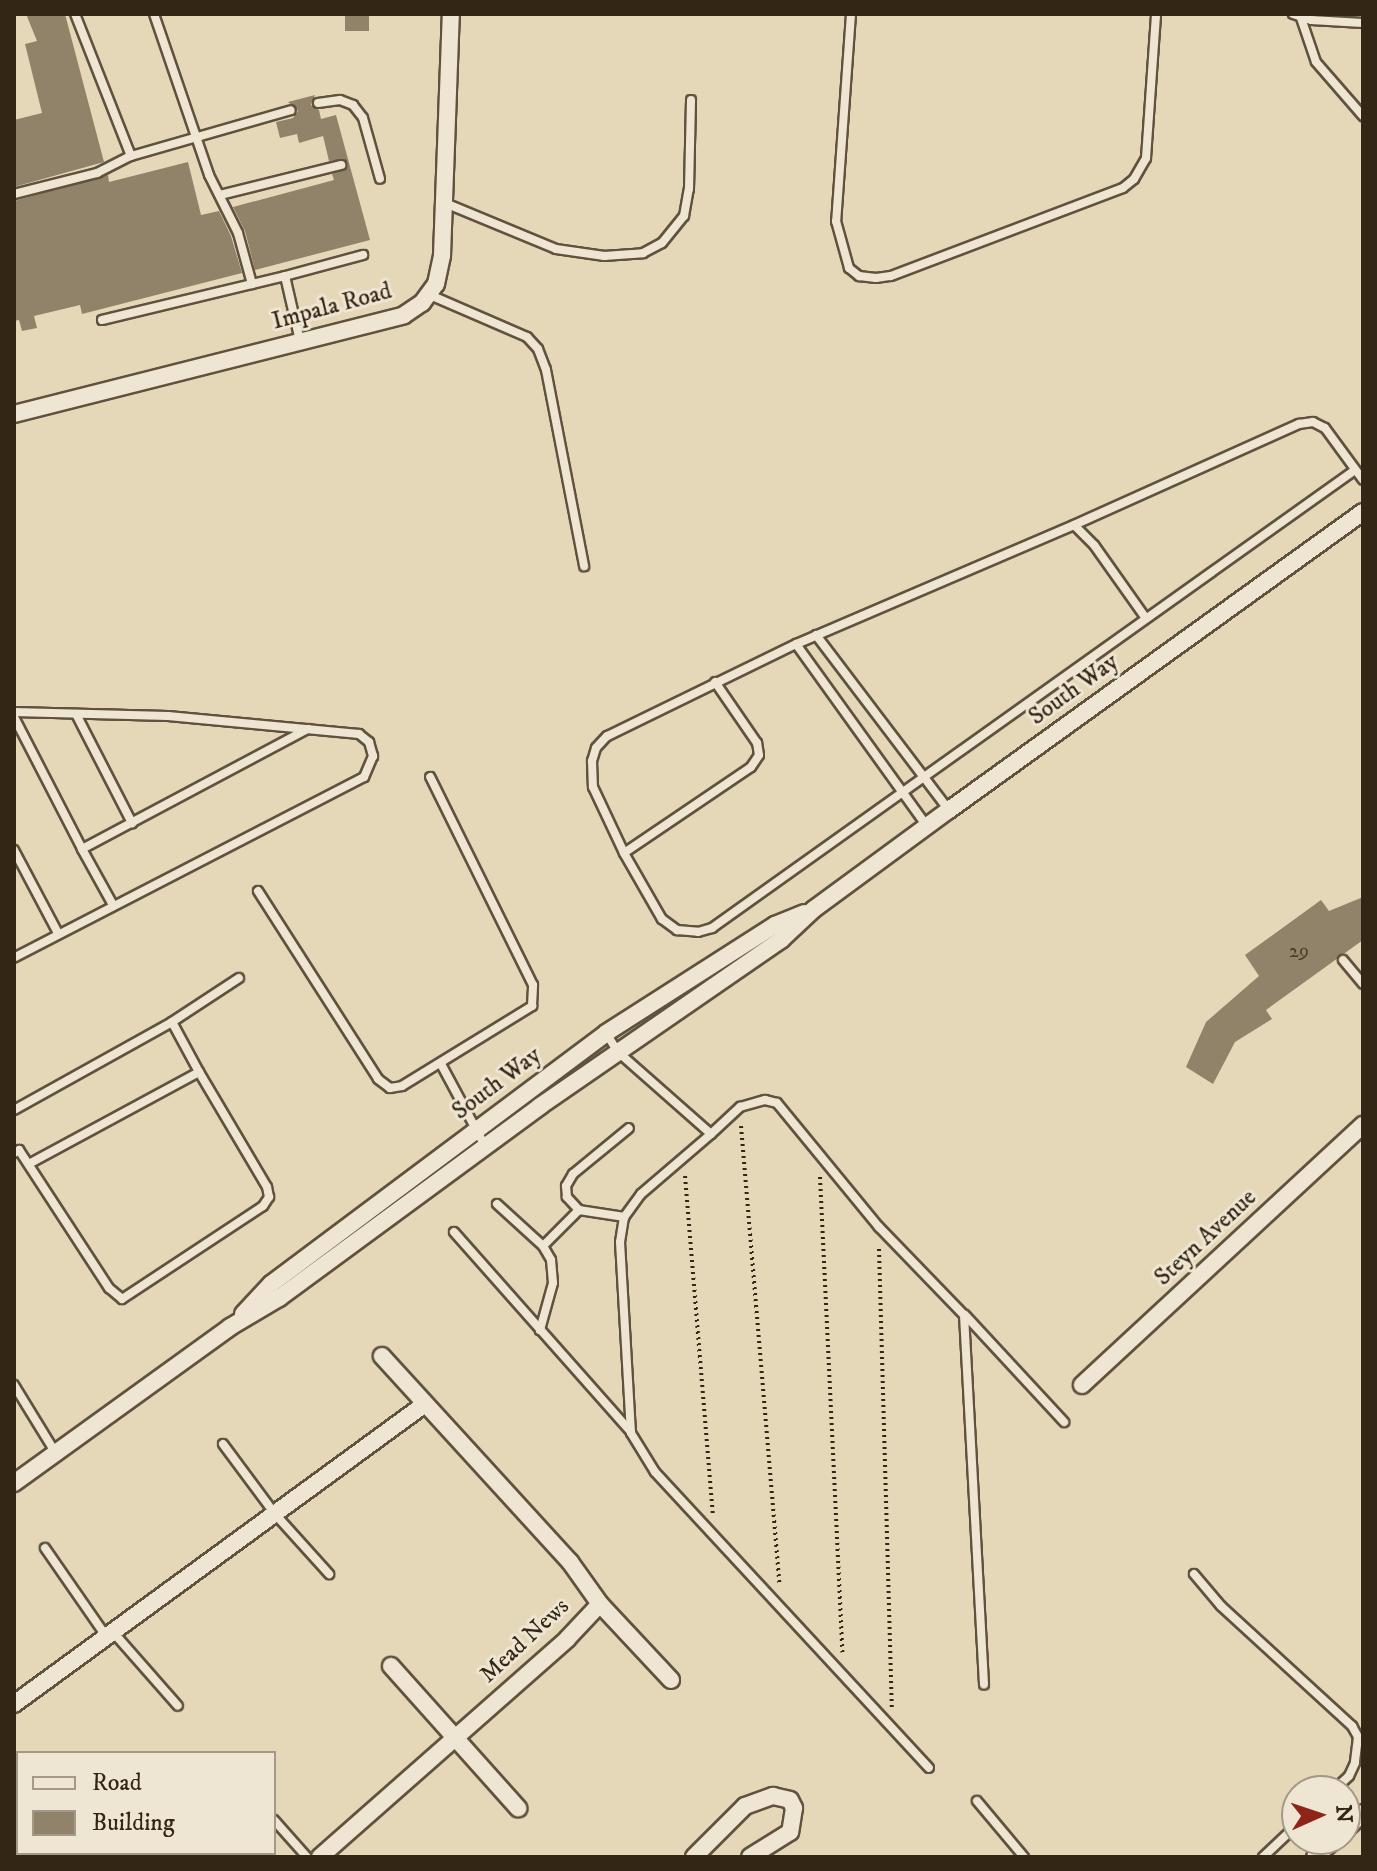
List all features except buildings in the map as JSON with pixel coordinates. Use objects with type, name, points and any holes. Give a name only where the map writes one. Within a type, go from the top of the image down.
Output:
[{"type":"street","points":[[430,295],[436,284],[442,255],[451,14]]},
{"type":"street","name":"Impala Road","points":[[14,414],[404,315],[430,295]]},
{"type":"street","name":"South Way","points":[[14,1483],[230,1327],[279,1298],[485,1146],[781,940],[814,909],[1363,512]]},
{"type":"street","name":"South Way","points":[[230,1327],[271,1284],[606,1033],[775,925],[814,909]]},
{"type":"street","name":"Steyn Avenue","points":[[1082,1385],[1363,1125]]},
{"type":"street","name":"Mead News","points":[[320,1857],[567,1639],[600,1604],[570,1562],[382,1356]]},
{"type":"street","points":[[14,1704],[425,1404]]},
{"type":"street","points":[[600,1604],[671,1680]]},
{"type":"street","points":[[391,1666],[518,1808]]},
{"type":"street","points":[[694,1857],[745,1806],[773,1796],[790,1800],[794,1808],[790,1832],[750,1857]]},
{"type":"lane","points":[[75,14],[131,156]]},
{"type":"lane","points":[[154,14],[196,137],[238,233],[252,284]]},
{"type":"lane","points":[[851,14],[836,221],[849,268],[859,276],[876,278],[891,276],[1123,188],[1134,179],[1146,158],[1156,14]]},
{"type":"lane","points":[[1363,23],[1297,16],[1316,62],[1363,116]]},
{"type":"lane","points":[[318,103],[340,100],[353,105],[363,118],[380,179]]},
{"type":"lane","points":[[444,202],[556,249],[604,256],[643,253],[662,243],[684,216],[689,189],[691,100]]},
{"type":"lane","points":[[14,194],[97,173],[131,156],[291,110]]},
{"type":"lane","points":[[220,195],[341,165]]},
{"type":"lane","points":[[102,320],[363,255]]},
{"type":"lane","points":[[285,276],[300,341]]},
{"type":"lane","points":[[430,295],[527,337],[538,349],[546,370],[584,566]]},
{"type":"lane","points":[[1355,470],[712,928],[698,932],[677,930],[662,919],[624,853],[593,787],[592,761],[596,748],[607,736],[796,644],[1299,424],[1313,422],[1325,428],[1363,480]]},
{"type":"lane","points":[[1074,525],[1104,559],[1145,617]]},
{"type":"lane","points":[[816,635],[949,810]]},
{"type":"lane","points":[[796,644],[928,827]]},
{"type":"lane","points":[[624,853],[751,767],[759,755],[757,743],[715,682]]},
{"type":"lane","points":[[14,958],[364,777],[373,756],[369,742],[359,734],[168,716],[14,714],[113,905]]},
{"type":"lane","points":[[76,714],[132,823]]},
{"type":"lane","points":[[82,849],[309,728]]},
{"type":"lane","points":[[258,891],[378,1079],[390,1088],[402,1086],[441,1064],[532,1006],[535,997],[533,985],[430,777]]},
{"type":"lane","points":[[14,850],[58,933]]},
{"type":"lane","points":[[1343,960],[1363,984]]},
{"type":"lane","points":[[14,1110],[172,1022],[239,978]]},
{"type":"lane","points":[[14,1141],[17,1152],[29,1164],[109,1288],[122,1299],[129,1298],[263,1206],[269,1197],[267,1187],[172,1022]]},
{"type":"lane","points":[[606,1033],[618,1052],[711,1134]]},
{"type":"lane","points":[[441,1064],[485,1146]]},
{"type":"lane","points":[[29,1164],[199,1072]]},
{"type":"lane","points":[[631,1433],[620,1242],[624,1217],[641,1194],[740,1107],[765,1100],[777,1103],[879,1227],[1064,1422]]},
{"type":"lane","points":[[624,1217],[579,1210],[567,1197],[566,1186],[573,1174],[629,1128]]},
{"type":"lane","points":[[497,1204],[543,1246],[551,1260],[553,1283],[540,1330]]},
{"type":"lane","points":[[543,1246],[579,1210]]},
{"type":"lane","points":[[454,1232],[631,1433],[655,1472],[929,1768]]},
{"type":"lane","points":[[964,1315],[984,1684]]},
{"type":"lane","points":[[14,1385],[56,1453]]},
{"type":"lane","points":[[223,1444],[275,1514],[329,1574]]},
{"type":"lane","points":[[45,1548],[110,1634],[178,1706]]},
{"type":"lane","points":[[1194,1574],[1221,1606],[1352,1726],[1358,1737],[1359,1751],[1349,1775]]},
{"type":"lane","points":[[977,1801],[1024,1857]]},
{"type":"lane","points":[[276,1822],[307,1857]]},
{"type":"lane","points":[[1263,1857],[1281,1840]]},
{"type":"path","points":[[740,1107],[781,1608]]},
{"type":"path","points":[[819,1151],[843,1675]]},
{"type":"path","points":[[683,1158],[715,1537]]},
{"type":"path","points":[[879,1227],[893,1729]]}]
